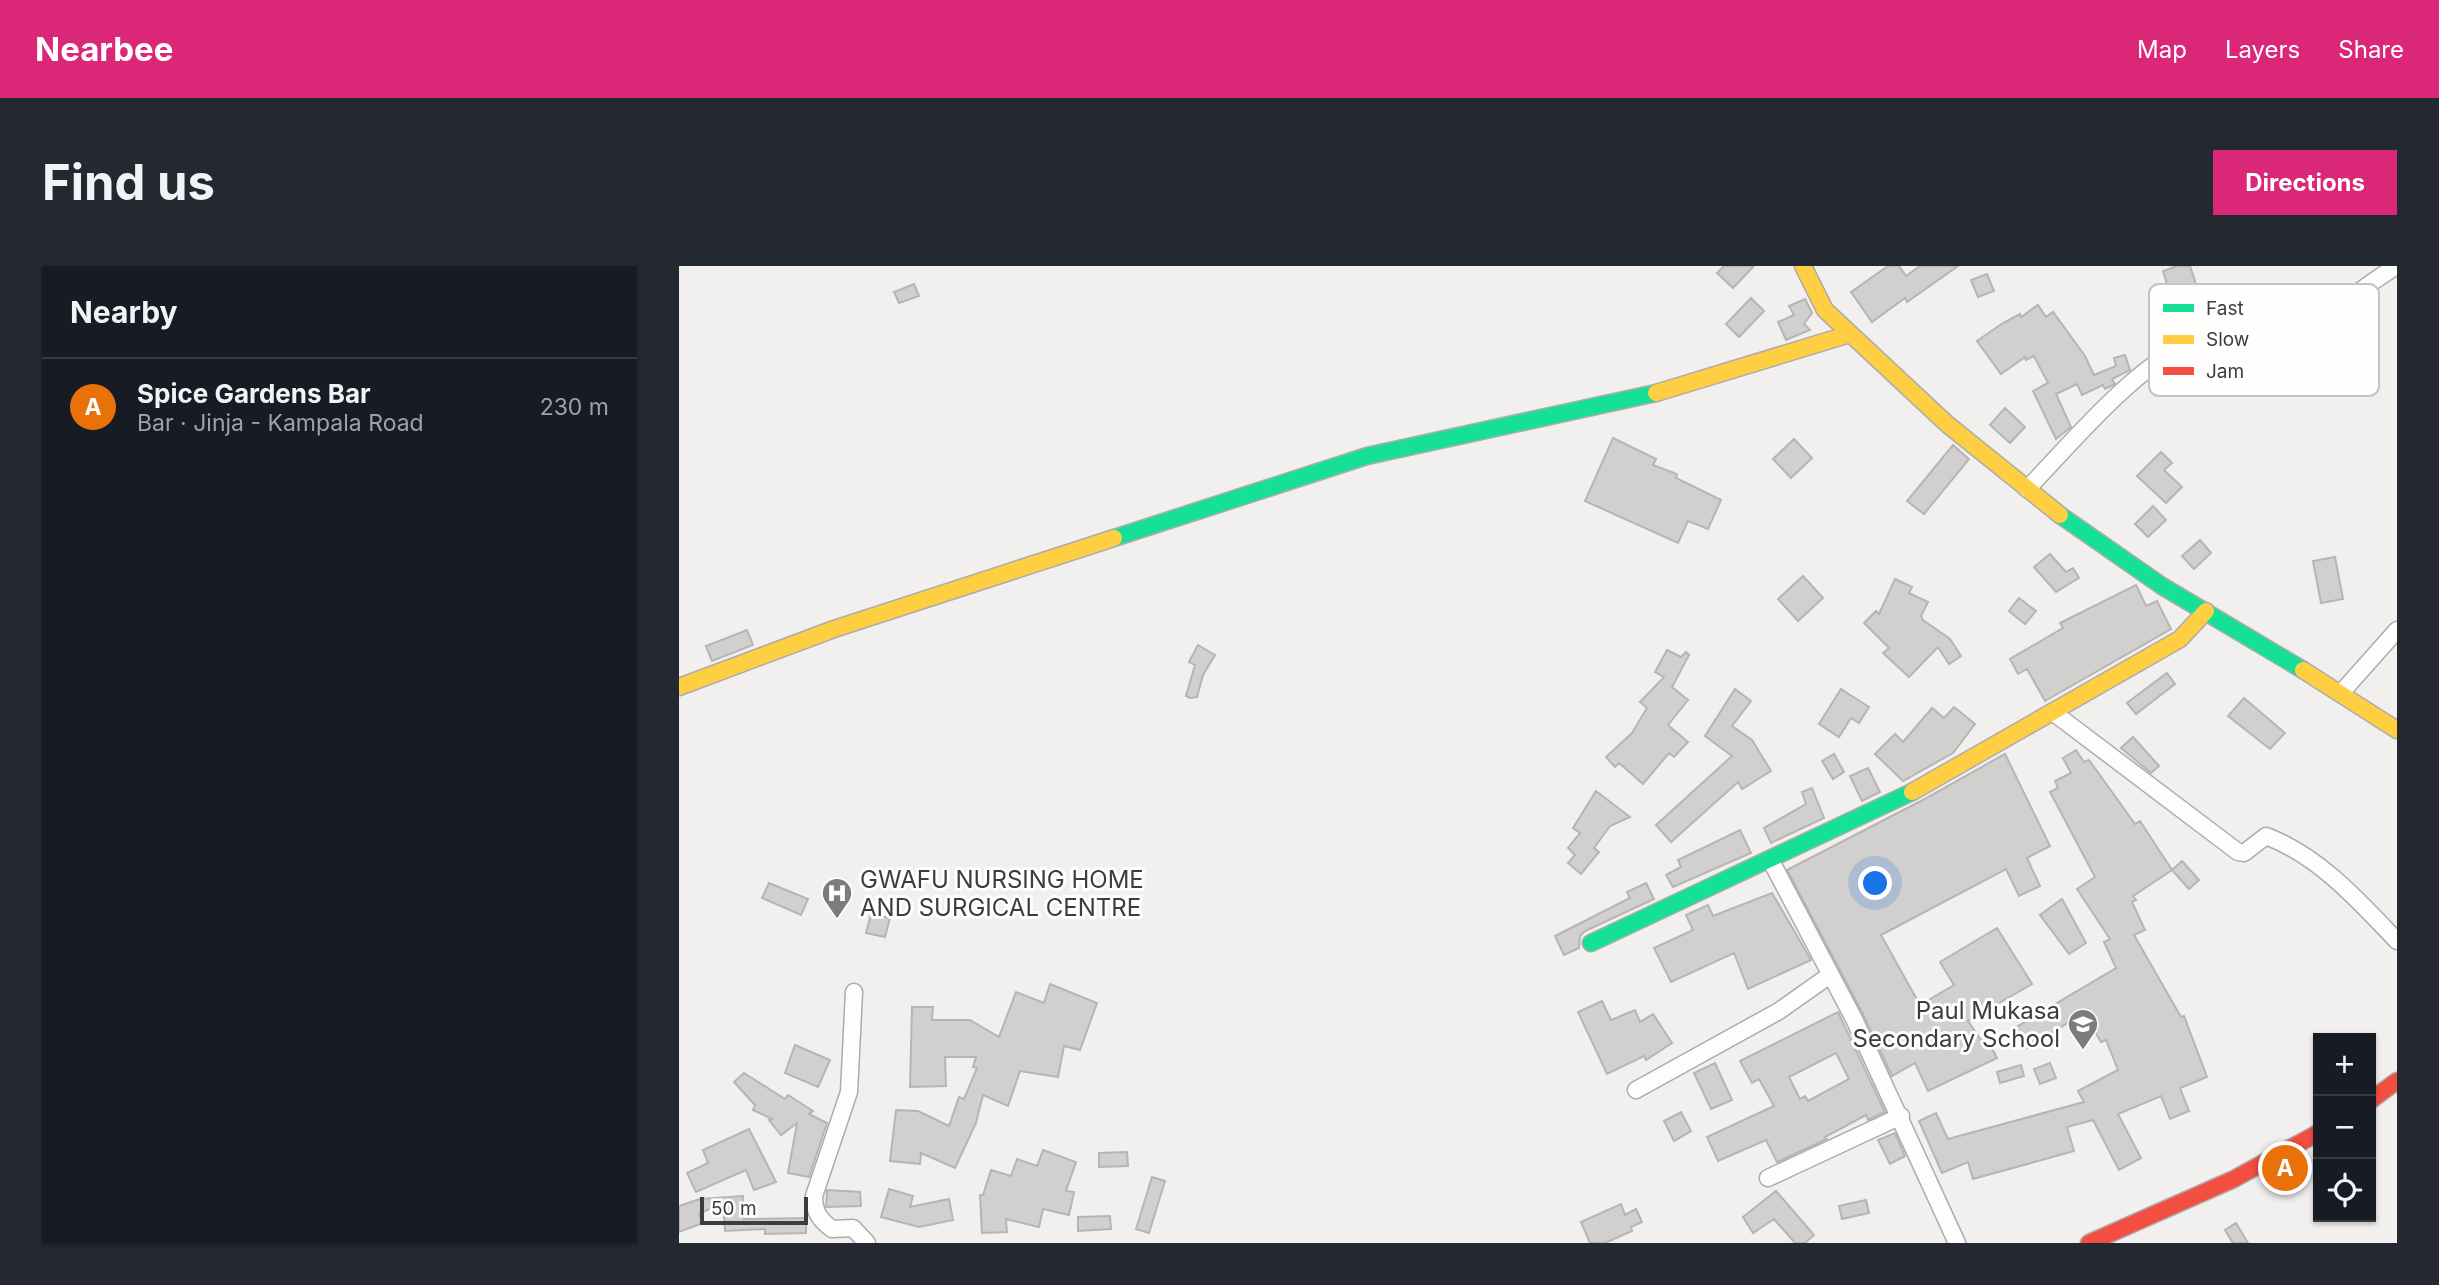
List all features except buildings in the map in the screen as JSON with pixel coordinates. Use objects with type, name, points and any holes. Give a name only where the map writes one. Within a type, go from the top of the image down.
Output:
[{"type":"main road","points":[[1803,266],[1825,310],[1947,424],[2027,489],[2162,586],[2341,692],[2397,730]]},
{"type":"main road","points":[[679,687],[834,629],[1367,456],[1632,400],[1850,334]]},
{"type":"main road","points":[[1591,943],[1771,861],[1842,822],[1913,791],[2180,639],[2206,611]]},
{"type":"main road","points":[[2376,1097],[2397,1082]]},
{"type":"main road","points":[[2089,1243],[2180,1206],[2313,1136]]},
{"type":"street","points":[[2372,284],[2397,266]]},
{"type":"street","points":[[2027,489],[2127,387],[2149,370]]},
{"type":"street","points":[[2341,692],[2397,630]]},
{"type":"street","points":[[2054,713],[2238,852],[2244,853],[2266,836],[2309,859],[2356,899],[2397,941]]},
{"type":"street","points":[[1771,861],[1901,1116],[1957,1243]]},
{"type":"street","points":[[1636,1090],[1779,1011],[1830,975]]},
{"type":"street","points":[[854,992],[849,1092],[814,1196],[814,1204],[822,1221],[832,1229],[853,1228],[867,1243]]},
{"type":"street","points":[[1768,1178],[1901,1116]]},
{"type":"traffic: fast","points":[[1114,538],[1367,456],[1656,393]]},
{"type":"traffic: fast","points":[[2060,515],[2162,586],[2303,670]]},
{"type":"traffic: fast","points":[[1591,943],[1912,792]]},
{"type":"traffic: slow","points":[[1803,266],[1825,310],[1947,424],[2060,515]]},
{"type":"traffic: slow","points":[[1656,393],[1850,334]]},
{"type":"traffic: slow","points":[[679,687],[834,629],[1114,538]]},
{"type":"traffic: slow","points":[[1912,792],[2180,639],[2206,611]]},
{"type":"traffic: slow","points":[[2303,670],[2397,730]]},
{"type":"traffic: jam","points":[[2376,1096],[2397,1081]]},
{"type":"traffic: jam","points":[[2089,1243],[2234,1179],[2313,1136]]},
{"type":"place","name":"GWAFU NURSING HOME AND SURGICAL CENTRE","points":[[837,920]]},
{"type":"place","name":"Paul Mukasa Secondary School","points":[[2083,1051]]},
{"type":"place","name":"Spice Gardens Bar","points":[[2285,1168]]}]
